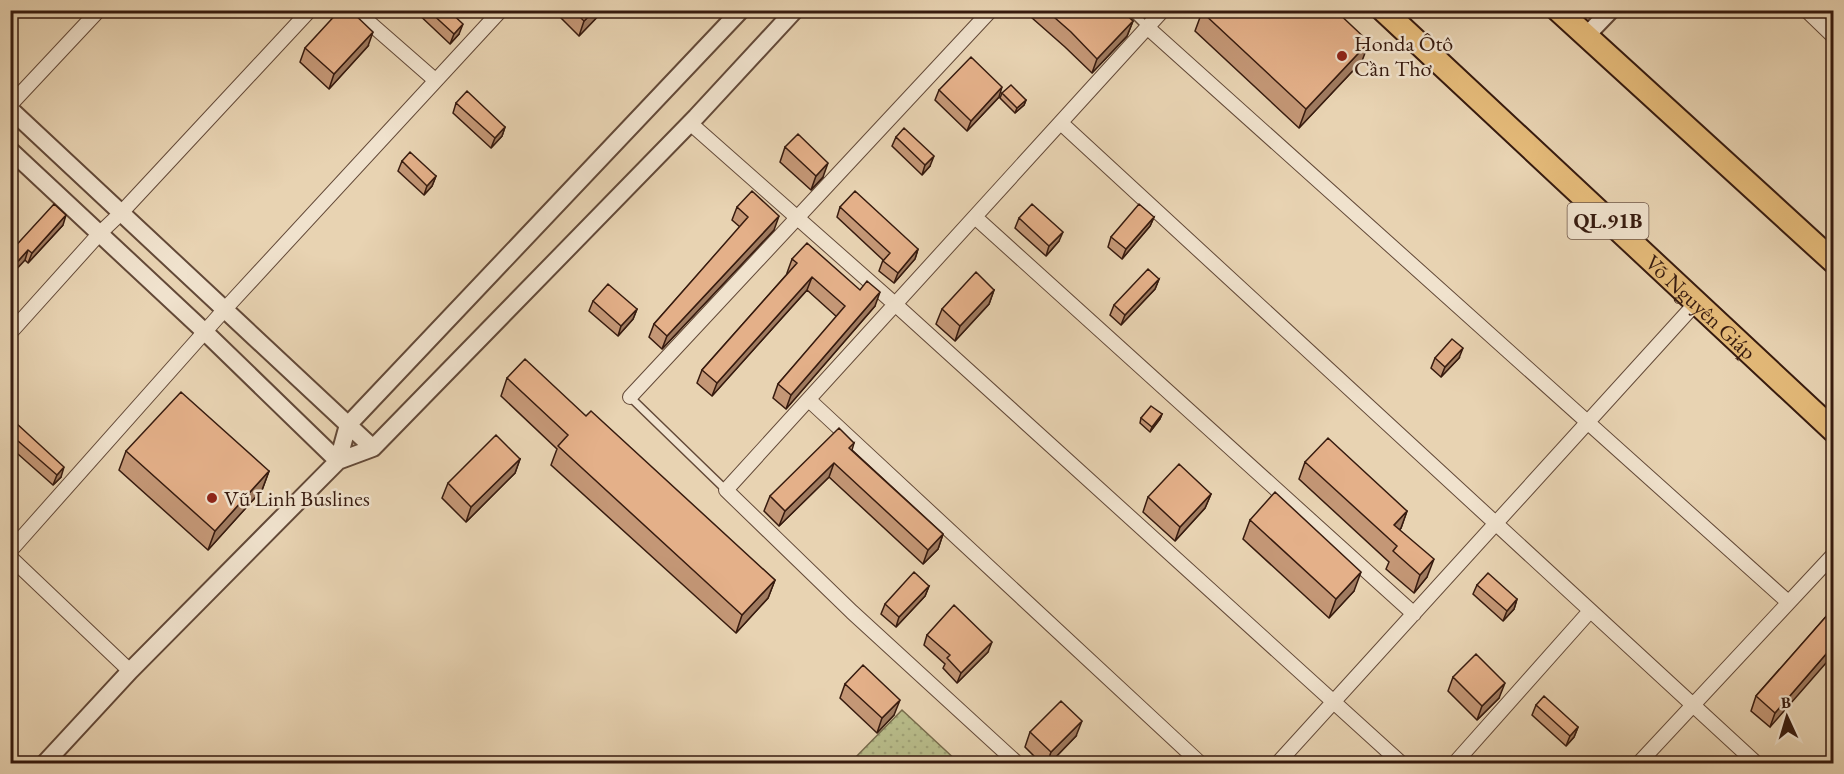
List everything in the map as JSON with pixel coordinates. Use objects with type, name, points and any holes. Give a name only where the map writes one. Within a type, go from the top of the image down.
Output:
[{"type":"highway","name":"Võ Nguyên Giáp","points":[[1383,10],[1833,431]]},
{"type":"highway","points":[[1558,10],[1833,262]]},
{"type":"street","points":[[99,10],[10,107],[373,448]]},
{"type":"street","points":[[10,333],[100,233],[310,10]]},
{"type":"street","points":[[355,10],[435,80]]},
{"type":"street","points":[[10,551],[225,309],[501,10]]},
{"type":"street","points":[[44,764],[130,671],[338,461],[373,448],[690,123],[795,10]]},
{"type":"street","points":[[630,397],[991,10]]},
{"type":"street","points":[[1018,764],[852,612],[726,490],[1163,10]]},
{"type":"street","points":[[1586,36],[1611,10]]},
{"type":"street","points":[[1806,10],[1821,16],[1833,37]]},
{"type":"street","points":[[338,461],[348,425],[734,13]]},
{"type":"street","points":[[1147,27],[1788,602]]},
{"type":"street","points":[[690,123],[896,304],[1402,764]]},
{"type":"street","points":[[1061,123],[1757,764]]},
{"type":"street","points":[[10,150],[205,332],[338,461]]},
{"type":"street","points":[[975,217],[1414,614]]},
{"type":"street","points":[[1277,764],[1696,303]]},
{"type":"street","points":[[809,400],[1201,764]]},
{"type":"street","points":[[1638,764],[1833,554]]},
{"type":"street","points":[[10,557],[130,671]]},
{"type":"street","points":[[1454,764],[1590,611]]},
{"type":"lane","points":[[1130,10],[1147,27]]},
{"type":"lane","points":[[630,397],[726,490]]},
{"type":"green space","points":[[902,710],[959,763],[850,763]]},
{"type":"building","points":[[340,10],[350,10],[373,32],[334,74],[305,48]]},
{"type":"building","points":[[428,10],[448,10],[463,24],[454,34]]},
{"type":"building","points":[[573,10],[595,10],[584,21]]},
{"type":"building","points":[[1046,10],[1121,10],[1133,21],[1097,59]]},
{"type":"building","points":[[1204,10],[1335,10],[1369,42],[1306,109],[1202,12]]},
{"type":"building","points":[[971,57],[1002,87],[971,121],[939,90]]},
{"type":"building","points":[[1011,85],[1026,100],[1017,108],[1002,93]]},
{"type":"building","points":[[467,91],[505,127],[495,138],[456,103]]},
{"type":"building","points":[[904,128],[934,156],[925,165],[896,137]]},
{"type":"building","points":[[798,134],[828,163],[816,176],[785,147]]},
{"type":"building","points":[[410,152],[436,176],[427,186],[402,161]]},
{"type":"building","points":[[752,191],[779,216],[667,336],[654,324],[748,217],[737,207]]},
{"type":"building","points":[[855,191],[918,249],[898,273],[883,261],[890,253],[840,207]]},
{"type":"building","points":[[54,204],[66,215],[32,253],[28,250],[10,270],[10,252]]},
{"type":"building","points":[[1032,204],[1063,232],[1049,246],[1019,218]]},
{"type":"building","points":[[1139,204],[1154,217],[1126,249],[1111,237]]},
{"type":"building","points":[[807,243],[860,290],[867,281],[880,292],[791,395],[778,384],[845,306],[812,277],[717,383],[702,370],[797,263],[792,259]]},
{"type":"building","points":[[1148,269],[1159,279],[1125,315],[1114,305]]},
{"type":"building","points":[[976,272],[994,290],[960,326],[942,309]]},
{"type":"building","points":[[608,284],[637,309],[621,326],[593,301]]},
{"type":"building","points":[[1452,339],[1463,348],[1445,367],[1435,358]]},
{"type":"building","points":[[525,359],[586,416],[591,411],[775,580],[742,615],[558,446],[568,435],[507,378]]},
{"type":"building","points":[[181,392],[269,471],[215,531],[126,451]]},
{"type":"building","points":[[1151,406],[1162,414],[1152,427],[1141,418]]},
{"type":"building","points":[[16,423],[64,467],[57,475],[10,434],[10,429]]},
{"type":"building","points":[[839,428],[854,443],[849,448],[943,534],[928,550],[834,463],[785,511],[770,496]]},
{"type":"building","points":[[496,435],[520,459],[471,507],[448,483]]},
{"type":"building","points":[[1328,438],[1407,511],[1394,525],[1434,559],[1420,575],[1393,551],[1397,546],[1305,462]]},
{"type":"building","points":[[1179,464],[1211,494],[1180,527],[1148,497]]},
{"type":"building","points":[[1275,492],[1361,572],[1336,599],[1250,520]]},
{"type":"building","points":[[914,572],[929,586],[899,617],[885,604]]},
{"type":"building","points":[[1488,573],[1517,599],[1507,611],[1477,585]]},
{"type":"building","points":[[954,605],[992,642],[961,673],[947,658],[950,655],[927,635]]},
{"type":"building","points":[[1830,612],[1833,615],[1833,646],[1775,713],[1756,696]]},
{"type":"building","points":[[1476,654],[1505,683],[1482,706],[1453,677]]},
{"type":"building","points":[[863,665],[900,700],[882,718],[845,684]]},
{"type":"building","points":[[1544,696],[1578,727],[1570,736],[1536,705]]},
{"type":"building","points":[[1061,701],[1082,721],[1051,752],[1030,732]]},
{"type":"place","name":"Honda Ôtô Cần Thơ","points":[[1342,56]]},
{"type":"place","name":"Vũ Linh Buslines","points":[[212,498]]}]
